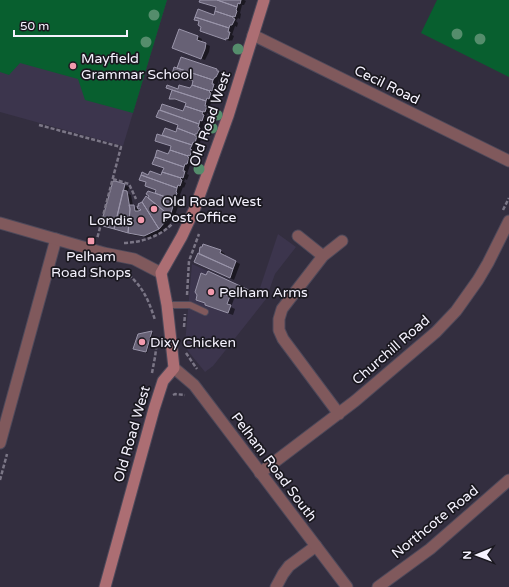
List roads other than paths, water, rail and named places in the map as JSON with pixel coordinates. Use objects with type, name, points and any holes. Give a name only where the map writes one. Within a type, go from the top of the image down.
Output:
[{"type":"main road","name":"Old Road West","points":[[161,273],[196,208],[228,116],[264,0]]},
{"type":"main road","points":[[161,273],[167,304],[174,368]]},
{"type":"main road","name":"Old Road West","points":[[105,587],[154,409],[163,381],[174,368]]},
{"type":"street","name":"Cecil Road","points":[[253,35],[509,161]]},
{"type":"street","name":"Churchill Road","points":[[260,473],[339,414],[422,346],[452,316],[482,272],[509,221]]},
{"type":"street","points":[[0,223],[94,250],[134,259],[161,273]]},
{"type":"street","points":[[298,236],[323,256]]},
{"type":"street","points":[[0,443],[56,239]]},
{"type":"street","points":[[339,414],[283,339],[279,330],[279,319],[282,309],[323,256],[342,241]]},
{"type":"street","name":"Pelham Road South","points":[[174,368],[194,385],[347,587]]},
{"type":"street","name":"Northcote Road","points":[[378,587],[430,549],[509,480]]},
{"type":"street","points":[[276,587],[289,566],[316,546]]},
{"type":"lane","points":[[167,304],[192,306],[205,312]]},
{"type":"place","name":"Mayfield Grammar School","points":[[73,66]]},
{"type":"place","name":"Old Road West Post Office","points":[[154,209]]},
{"type":"place","name":"Londis","points":[[141,220]]},
{"type":"place","name":"Pelham Road Shops","points":[[91,241]]},
{"type":"place","name":"Pelham Arms","points":[[211,292]]},
{"type":"place","name":"Dixy Chicken","points":[[142,342]]}]
